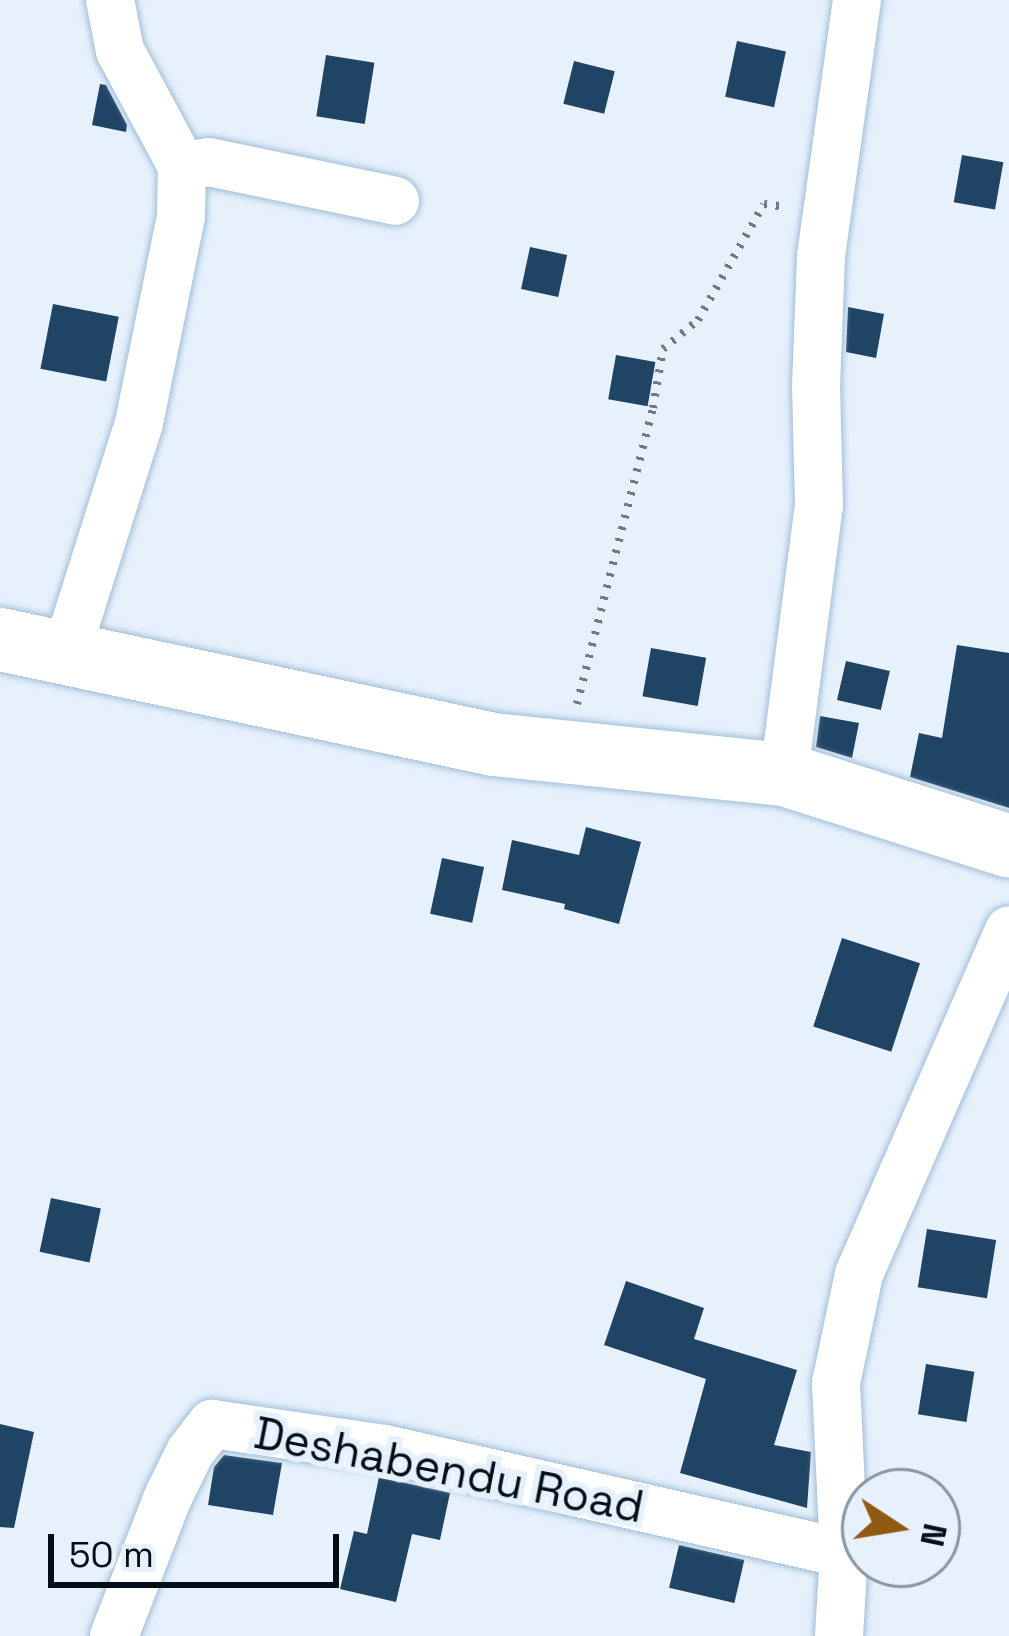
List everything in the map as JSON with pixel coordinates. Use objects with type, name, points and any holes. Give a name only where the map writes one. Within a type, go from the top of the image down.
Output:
[{"type":"main road","points":[[0,639],[493,744],[784,774],[1009,846]]},
{"type":"street","points":[[67,650],[139,423],[181,216],[182,166],[120,51],[110,0]]},
{"type":"street","points":[[784,774],[819,506],[815,388],[827,212],[857,0]]},
{"type":"street","points":[[182,166],[208,162],[395,201]]},
{"type":"street","points":[[841,1489],[836,1383],[859,1274],[1009,930]]},
{"type":"street","name":"Deshabendu Road","points":[[113,1636],[168,1498],[190,1452],[212,1424],[385,1449],[841,1552]]},
{"type":"street","points":[[839,1636],[842,1588]]},
{"type":"path","points":[[562,751],[596,644],[663,349],[698,320],[735,263],[764,204],[827,212]]},
{"type":"building","points":[[737,41],[786,51],[774,107],[725,97]]},
{"type":"building","points":[[326,55],[374,63],[365,124],[316,116]]},
{"type":"building","points":[[574,61],[615,71],[604,114],[563,104]]},
{"type":"building","points":[[100,84],[106,85],[127,125],[126,132],[92,125]]},
{"type":"building","points":[[962,155],[1003,162],[995,210],[954,202]]},
{"type":"building","points":[[530,247],[567,255],[558,297],[521,289]]},
{"type":"building","points":[[53,304],[119,317],[106,382],[40,369]]},
{"type":"building","points":[[848,307],[884,314],[876,358],[846,352]]},
{"type":"building","points":[[616,355],[655,362],[648,406],[608,399]]},
{"type":"building","points":[[957,645],[1009,653],[1009,808],[910,777],[919,733],[942,738]]},
{"type":"building","points":[[651,648],[706,658],[698,706],[642,696]]},
{"type":"building","points":[[846,661],[890,671],[881,710],[837,700]]},
{"type":"building","points":[[820,716],[859,723],[852,758],[816,747]]},
{"type":"building","points":[[586,827],[641,842],[619,924],[564,909],[565,904],[502,890],[512,840],[579,855]]},
{"type":"building","points":[[442,858],[484,867],[472,923],[430,914]]},
{"type":"building","points":[[842,938],[920,963],[891,1052],[813,1026]]},
{"type":"building","points":[[51,1198],[101,1209],[89,1262],[40,1252]]},
{"type":"building","points":[[927,1229],[996,1240],[987,1298],[918,1287]]},
{"type":"building","points":[[626,1281],[704,1308],[694,1339],[797,1370],[774,1445],[811,1452],[807,1508],[680,1473],[706,1379],[604,1345]]},
{"type":"building","points":[[926,1364],[974,1372],[966,1422],[918,1414]]},
{"type":"building","points":[[0,1424],[34,1432],[14,1528],[0,1527]]},
{"type":"building","points":[[224,1455],[282,1463],[273,1515],[208,1505],[214,1467]]},
{"type":"building","points":[[379,1477],[450,1493],[440,1540],[412,1534],[396,1602],[340,1589],[354,1531],[367,1534]]},
{"type":"building","points":[[679,1545],[744,1560],[734,1603],[669,1588]]}]
